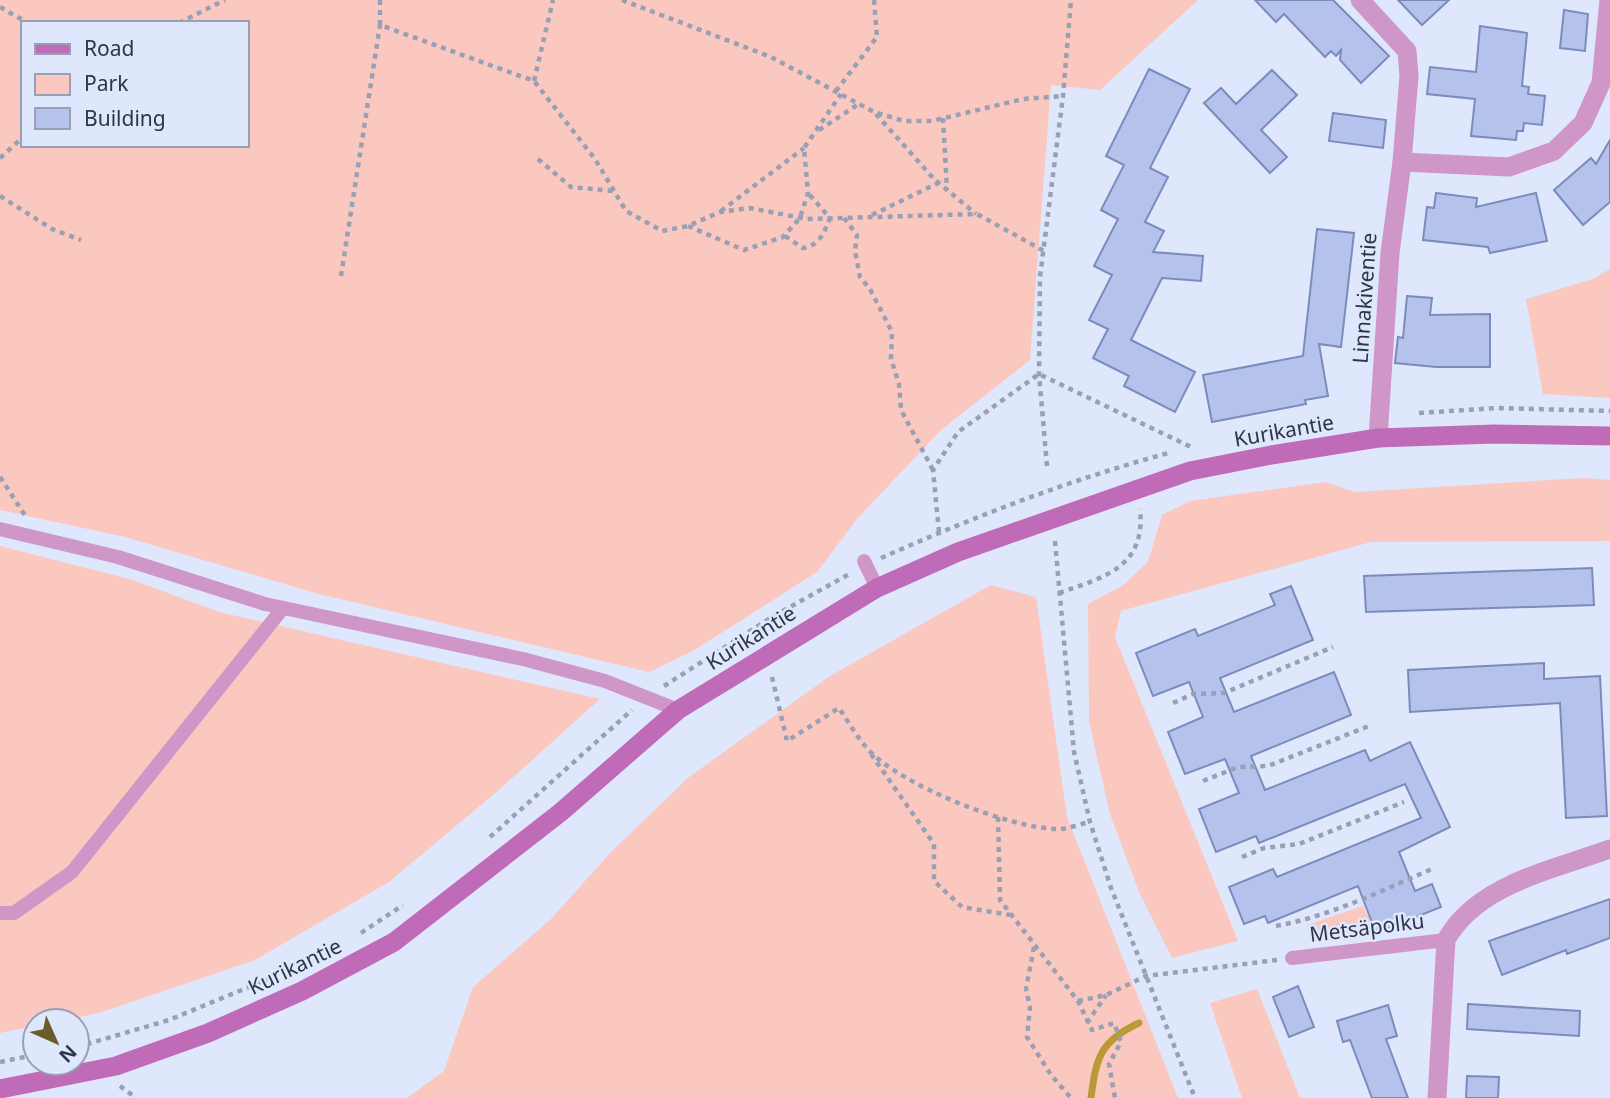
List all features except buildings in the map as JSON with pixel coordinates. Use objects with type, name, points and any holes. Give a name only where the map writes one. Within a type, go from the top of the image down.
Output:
[{"type":"main road","name":"Kurikantie","points":[[0,1089],[116,1066],[208,1033],[302,991],[394,942],[561,812],[678,710],[877,588],[958,552],[1190,471],[1378,438],[1494,434],[1610,436]]},
{"type":"street","name":"Linnakiventie","points":[[1360,0],[1407,51],[1409,76],[1402,162],[1390,253],[1378,438]]},
{"type":"street","points":[[1402,162],[1508,167],[1554,152],[1583,123],[1601,83],[1609,0]]},
{"type":"street","points":[[1437,1098],[1446,940],[1458,918],[1494,892],[1610,849]]},
{"type":"lane","points":[[0,529],[118,557],[283,608],[523,659],[605,681],[678,710]]},
{"type":"lane","points":[[865,563],[877,588]]},
{"type":"lane","points":[[0,913],[14,913],[72,872],[283,608]]},
{"type":"lane","name":"Metsäpolku","points":[[1292,958],[1446,940]]},
{"type":"path","points":[[183,21],[225,0]]},
{"type":"path","points":[[341,276],[380,24],[380,0]]},
{"type":"path","points":[[534,81],[553,0]]},
{"type":"path","points":[[622,0],[771,57],[874,112],[904,121],[943,118],[1023,99],[1063,96]]},
{"type":"path","points":[[380,24],[534,81],[594,159],[626,211],[662,231],[688,226],[720,212],[804,148],[877,37],[874,0]]},
{"type":"path","points":[[1046,466],[1039,374],[1044,251],[1063,96],[1071,0]]},
{"type":"path","points":[[0,7],[24,21]]},
{"type":"path","points":[[815,132],[859,104]]},
{"type":"path","points":[[874,112],[938,183],[976,214],[1044,251]]},
{"type":"path","points":[[943,118],[947,190]]},
{"type":"path","points":[[0,158],[21,139]]},
{"type":"path","points":[[688,226],[744,250],[785,236],[800,218],[808,193],[804,148]]},
{"type":"path","points":[[538,159],[571,187],[614,191]]},
{"type":"path","points":[[868,217],[938,183]]},
{"type":"path","points":[[808,193],[830,218]]},
{"type":"path","points":[[0,196],[52,229],[81,240]]},
{"type":"path","points":[[720,212],[750,208],[800,218],[976,214]]},
{"type":"path","points":[[785,236],[803,248],[813,246],[830,218]]},
{"type":"path","points":[[844,218],[857,235],[855,251],[860,277],[870,289],[892,332],[891,359],[899,384],[901,410],[933,470],[939,532]]},
{"type":"path","points":[[933,470],[958,432],[1039,374]]},
{"type":"path","points":[[1039,374],[1191,447]]},
{"type":"path","points":[[1379,415],[1497,408],[1610,411]]},
{"type":"path","points":[[1228,439],[1265,432]]},
{"type":"path","points":[[483,843],[646,698],[772,617],[865,563],[939,532],[1116,467],[1203,445]]},
{"type":"path","points":[[0,477],[39,539]]},
{"type":"path","points":[[1059,593],[1092,581],[1121,566],[1134,553],[1142,526],[1138,489]]},
{"type":"path","points":[[1055,541],[1074,752],[1090,822],[1146,976],[1195,1098]]},
{"type":"path","points":[[1173,703],[1193,694],[1224,692],[1333,647]]},
{"type":"path","points":[[773,679],[787,741],[839,708],[934,844],[934,881],[962,907],[1011,915]]},
{"type":"path","points":[[1203,781],[1238,767],[1268,766],[1369,726]]},
{"type":"path","points":[[868,749],[893,769],[957,803],[998,817],[1058,829],[1090,822]]},
{"type":"path","points":[[1242,857],[1265,848],[1299,844],[1404,802]]},
{"type":"path","points":[[998,817],[1000,900],[1078,1002],[1087,1023],[1096,1030],[1114,1023],[1121,1042],[1109,1064],[1115,1098]]},
{"type":"path","points":[[1276,926],[1318,916],[1434,868]]},
{"type":"path","points":[[356,936],[405,903]]},
{"type":"path","points":[[1034,946],[1026,989],[1030,1007],[1027,1037],[1051,1076],[1071,1098]]},
{"type":"path","points":[[1078,1002],[1106,995],[1146,976],[1292,958]]},
{"type":"path","points":[[91,1043],[169,1020],[280,975]]},
{"type":"path","points":[[1087,1023],[1106,995]]},
{"type":"path","points":[[0,1062],[21,1058]]},
{"type":"path","points":[[118,1085],[136,1098]]},
{"type":"green space","points":[[0,0],[1198,0],[1100,90],[1051,85],[1030,360],[941,430],[857,519],[817,572],[693,651],[649,672],[319,594],[125,537],[0,510]]},
{"type":"green space","points":[[1610,269],[1610,398],[1543,394],[1526,299],[1593,279]]},
{"type":"green space","points":[[1582,478],[1610,480],[1610,541],[1371,542],[1121,611],[1115,637],[1238,941],[1172,958],[1139,892],[1110,814],[1089,722],[1088,604],[1122,586],[1148,562],[1162,515],[1190,501],[1326,482],[1355,492]]},
{"type":"green space","points":[[0,546],[130,579],[219,612],[600,699],[500,789],[389,882],[255,960],[99,1013],[91,1015],[91,1007],[21,1007],[21,1029],[0,1033]]},
{"type":"green space","points":[[991,585],[1036,597],[1067,817],[1178,1098],[407,1098],[444,1071],[473,987],[550,920],[612,851],[689,777],[830,676]]},
{"type":"green space","points":[[1363,906],[1376,933],[1313,942],[1307,925]]},
{"type":"green space","points":[[1257,989],[1300,1098],[1242,1098],[1210,1003]]},
{"type":"waterway","points":[[1091,1098],[1095,1072],[1102,1052],[1116,1037],[1139,1023]]}]
